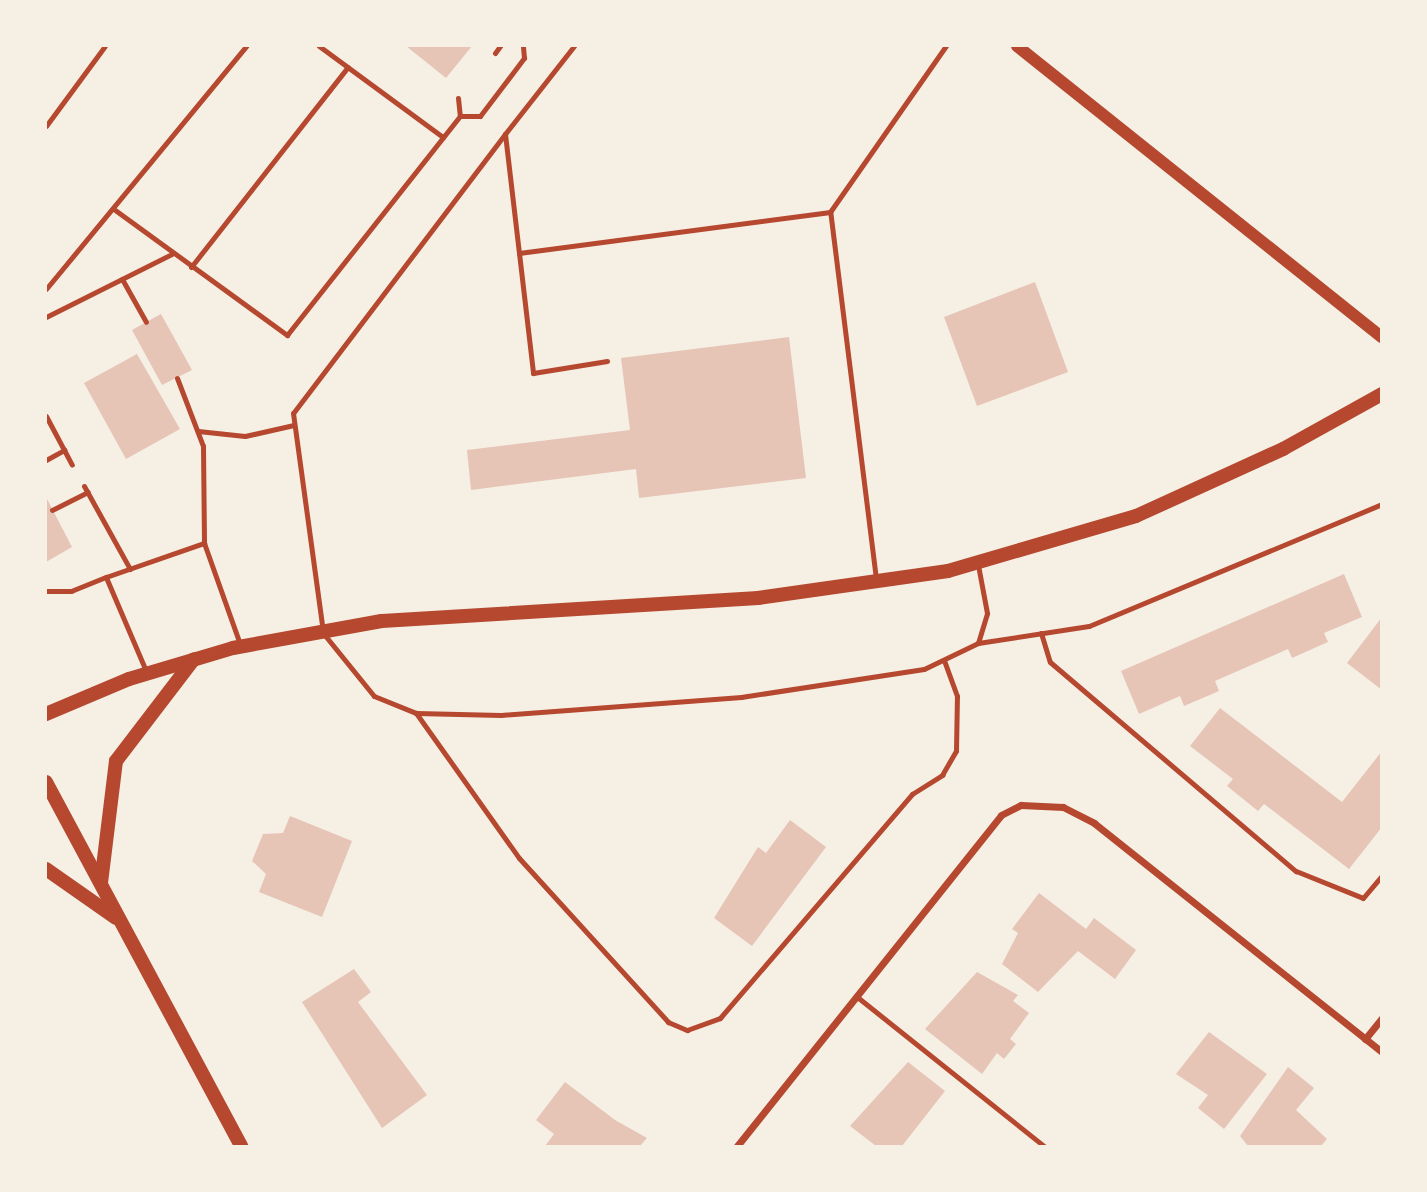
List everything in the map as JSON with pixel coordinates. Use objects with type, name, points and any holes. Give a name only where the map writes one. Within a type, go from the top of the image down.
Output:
[{"type":"main road","points":[[46,714],[147,674],[194,659],[241,646],[382,621],[758,598],[978,562],[1136,516],[1283,449],[1381,394]]},
{"type":"main road","points":[[101,885],[116,761],[194,659]]},
{"type":"main road","points":[[46,782],[241,1146]]},
{"type":"main road","points":[[46,869],[120,921]]},
{"type":"street","points":[[1017,46],[1381,337]]},
{"type":"street","points":[[737,1146],[1001,814],[1039,803],[1094,823],[1381,1052]]},
{"type":"street","points":[[1365,1039],[1381,1018]]},
{"type":"lane","points":[[46,126],[105,46]]},
{"type":"lane","points":[[46,289],[116,210],[246,46]]},
{"type":"lane","points":[[320,46],[443,137]]},
{"type":"lane","points":[[495,53],[500,46]]},
{"type":"lane","points":[[460,116],[480,116],[524,58],[523,46]]},
{"type":"lane","points":[[574,46],[293,412],[323,633],[374,696],[416,713],[501,715],[741,697],[924,669],[978,643],[1089,626],[1381,505]]},
{"type":"lane","points":[[876,579],[830,212],[946,46]]},
{"type":"lane","points":[[191,267],[348,66]]},
{"type":"lane","points":[[116,210],[172,254],[287,335],[460,116],[458,98]]},
{"type":"lane","points":[[505,134],[533,373],[607,361]]},
{"type":"lane","points":[[519,253],[830,212]]},
{"type":"lane","points":[[46,317],[172,254]]},
{"type":"lane","points":[[122,279],[146,322]]},
{"type":"lane","points":[[177,378],[198,431],[204,543],[241,646]]},
{"type":"lane","points":[[46,416],[72,465]]},
{"type":"lane","points":[[198,431],[245,436],[295,425]]},
{"type":"lane","points":[[46,460],[64,450]]},
{"type":"lane","points":[[52,510],[86,489],[130,569]]},
{"type":"lane","points":[[46,591],[71,591],[204,543]]},
{"type":"lane","points":[[978,562],[987,614],[978,643]]},
{"type":"lane","points":[[106,577],[147,674]]},
{"type":"lane","points":[[1041,633],[1050,662],[1296,871],[1363,898],[1381,875]]},
{"type":"lane","points":[[416,713],[519,858],[668,1022],[687,1030],[720,1018],[912,794],[942,775],[956,751],[957,696],[944,660]]},
{"type":"lane","points":[[856,996],[1044,1146]]},
{"type":"building","points":[[406,46],[472,46],[446,78]]},
{"type":"building","points":[[1035,282],[1068,372],[977,406],[944,317]]},
{"type":"building","points":[[161,314],[192,370],[162,385],[132,330]]},
{"type":"building","points":[[789,337],[806,478],[639,498],[636,469],[471,490],[467,450],[630,430],[621,358]]},
{"type":"building","points":[[137,354],[180,429],[126,459],[84,383]]},
{"type":"building","points":[[46,497],[72,547],[46,562]]},
{"type":"building","points":[[1344,574],[1362,617],[1324,633],[1328,642],[1292,658],[1288,649],[1215,681],[1219,691],[1184,706],[1180,696],[1139,714],[1121,671]]},
{"type":"building","points":[[1382,617],[1382,690],[1347,663]]},
{"type":"building","points":[[1220,708],[1342,802],[1382,751],[1382,827],[1349,869],[1264,804],[1258,811],[1227,786],[1233,779],[1190,746]]},
{"type":"building","points":[[290,816],[352,841],[322,917],[259,892],[266,874],[252,861],[263,834],[283,833]]},
{"type":"building","points":[[790,820],[826,847],[752,946],[714,918],[758,847],[766,853]]},
{"type":"building","points":[[1039,893],[1086,929],[1094,918],[1136,950],[1115,979],[1078,951],[1038,992],[1002,964],[1018,933],[1012,929]]},
{"type":"building","points":[[354,969],[371,992],[358,1002],[427,1095],[382,1128],[302,1002]]},
{"type":"building","points":[[977,972],[1018,995],[1013,1001],[1029,1013],[1010,1039],[1016,1044],[1004,1059],[997,1053],[982,1074],[925,1029]]},
{"type":"building","points":[[1209,1032],[1267,1074],[1224,1129],[1198,1108],[1208,1095],[1176,1074]]},
{"type":"building","points":[[908,1062],[945,1091],[902,1146],[876,1146],[850,1126]]},
{"type":"building","points":[[1288,1067],[1314,1088],[1296,1110],[1327,1139],[1321,1146],[1248,1146],[1240,1136]]},
{"type":"building","points":[[565,1082],[615,1120],[647,1138],[640,1146],[545,1146],[554,1134],[536,1120]]}]
